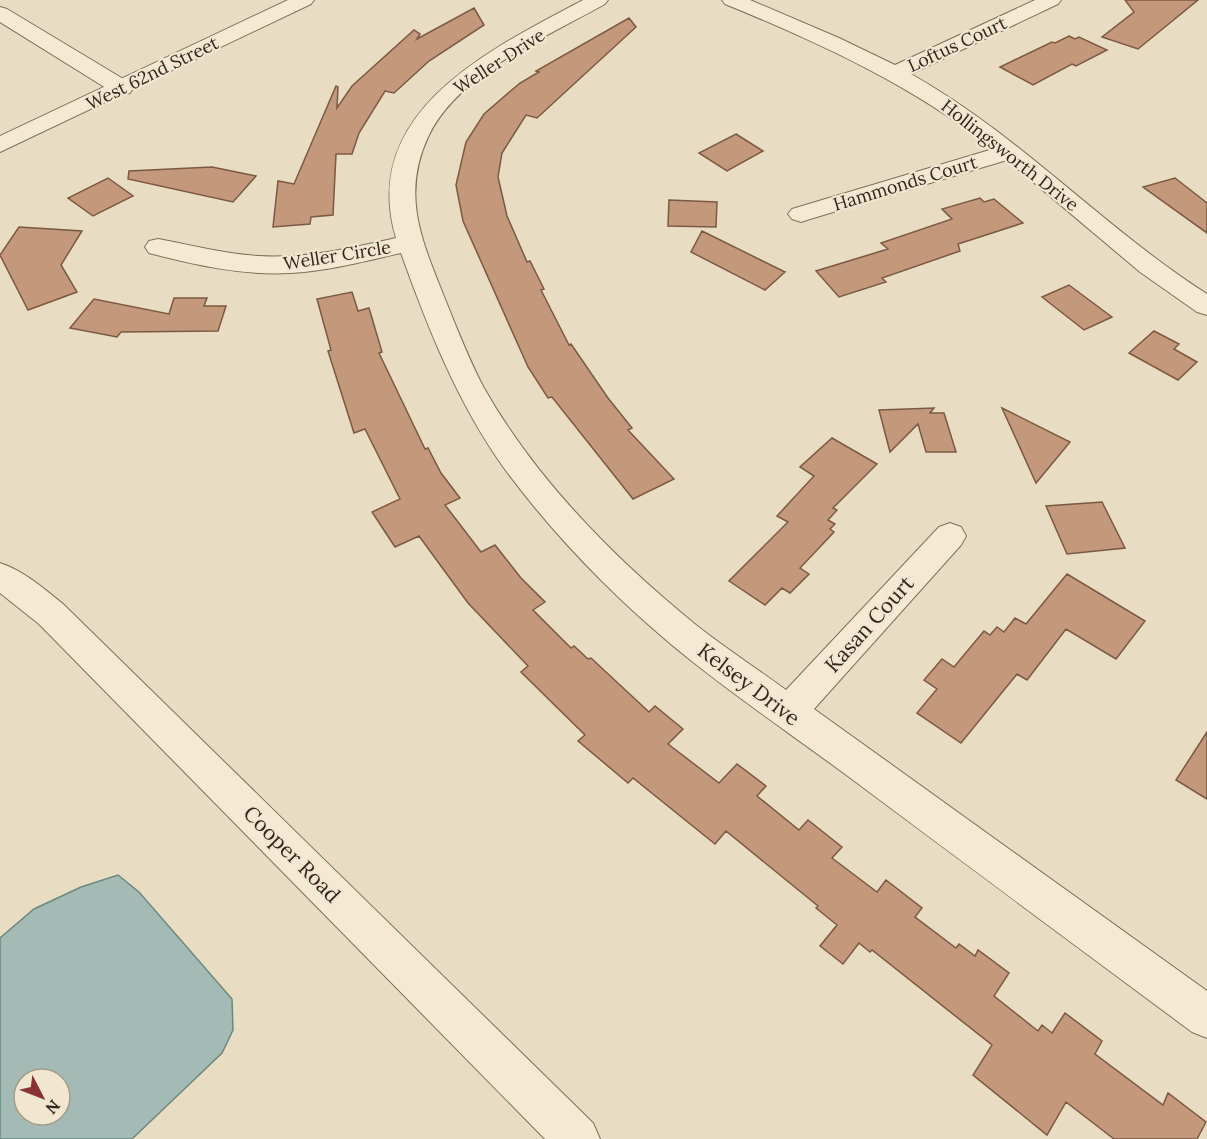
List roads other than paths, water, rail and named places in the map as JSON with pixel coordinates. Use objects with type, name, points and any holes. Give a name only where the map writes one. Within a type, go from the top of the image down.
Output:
[{"type":"street","name":"West 62nd Street","points":[[0,145],[304,0]]},
{"type":"street","name":"Weller Drive","points":[[410,243],[402,215],[402,182],[410,149],[430,115],[449,93],[484,66],[598,0]]},
{"type":"street","name":"Hollingsworth Drive","points":[[732,0],[828,39],[895,73],[962,114],[1146,264],[1207,306]]},
{"type":"street","name":"Loftus Court","points":[[895,73],[1051,0]]},
{"type":"street","points":[[0,13],[122,88]]},
{"type":"street","name":"Hammonds Court","points":[[801,214],[1010,151]]},
{"type":"street","name":"Weller Circle","points":[[158,247],[238,262],[270,265],[304,264],[410,243]]},
{"type":"street","name":"Kelsey Drive","points":[[410,243],[447,338],[470,387],[508,449],[543,495],[602,560],[663,617],[788,713],[1207,1017]]},
{"type":"street","name":"Kasan Court","points":[[788,713],[950,536]]},
{"type":"street","name":"Cooper Road","points":[[0,576],[51,614],[563,1134]]},
{"type":"water","points":[[118,875],[139,892],[232,999],[233,1030],[222,1053],[132,1139],[0,1139],[0,938],[34,909],[81,887]]}]
